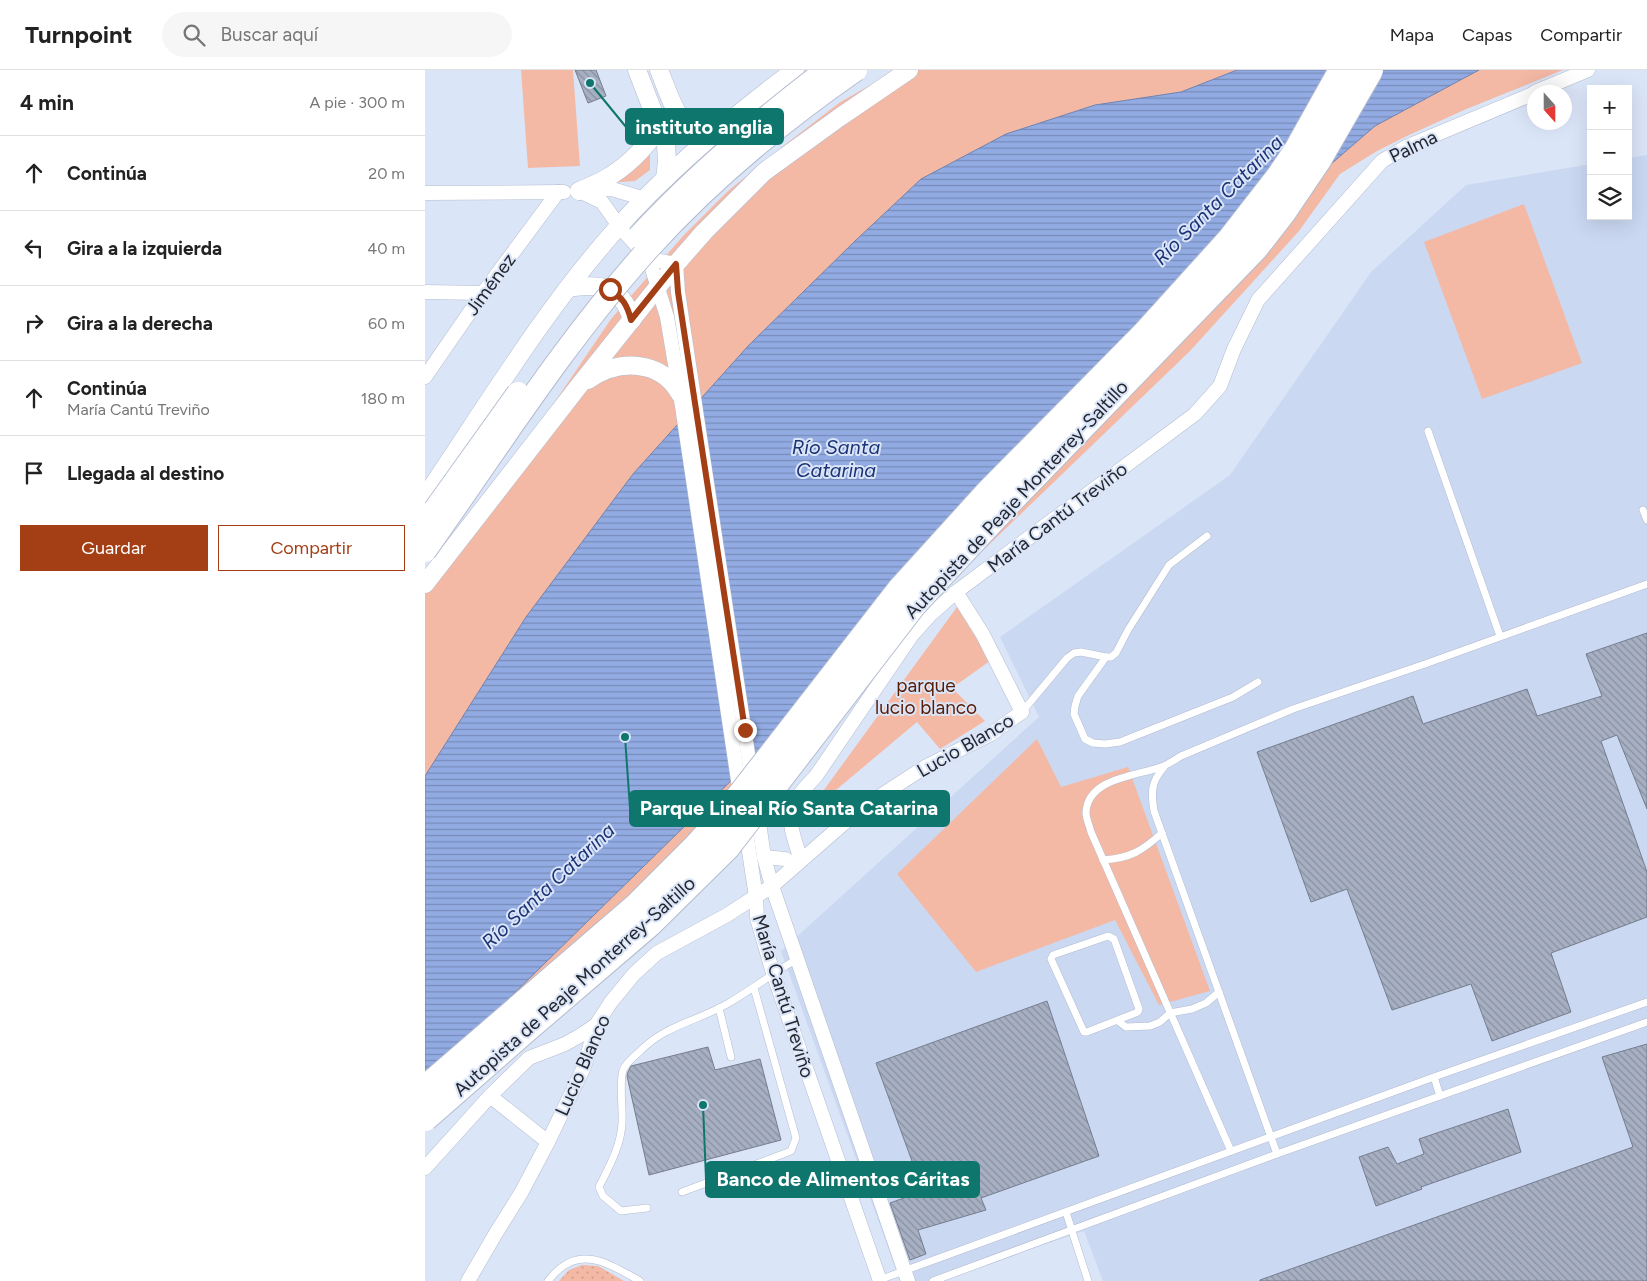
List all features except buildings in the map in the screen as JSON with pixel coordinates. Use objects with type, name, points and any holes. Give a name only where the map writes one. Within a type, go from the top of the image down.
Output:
[{"type":"highway","name":"Autopista de Peaje Monterrey-Saltillo","points":[[425,1089],[638,905],[707,835],[731,807],[900,590],[989,493],[1145,334],[1230,240],[1296,152],[1341,70]]},
{"type":"highway","name":"Autopista de Peaje Monterrey-Saltillo","points":[[425,1118],[649,924],[727,847],[913,606],[982,531],[1255,248],[1283,212],[1318,160],[1370,70]]},
{"type":"main road","points":[[425,523],[571,317],[609,270],[673,200],[716,159],[761,120],[825,70]]},
{"type":"main road","points":[[425,551],[585,324],[651,246],[701,194],[757,144],[856,70]]},
{"type":"street","points":[[637,70],[665,144],[667,160],[665,179]]},
{"type":"street","points":[[659,70],[674,106],[682,121],[688,127],[704,131],[726,126],[745,126],[755,128],[761,133],[768,151],[764,172]]},
{"type":"street","points":[[425,497],[568,288],[619,226],[691,154],[795,70]]},
{"type":"street","points":[[804,70],[796,91],[797,102],[802,111],[809,118],[819,121],[830,121],[840,116]]},
{"type":"street","points":[[425,584],[658,286],[720,214],[764,172],[840,116],[909,70]]},
{"type":"street","name":"Palma","points":[[1553,85],[1588,70]]},
{"type":"street","name":"Palma","points":[[1316,234],[1370,173],[1387,158],[1406,147],[1527,96]]},
{"type":"street","points":[[579,191],[605,180],[623,167],[649,142],[660,127]]},
{"type":"street","points":[[425,194],[558,192],[612,189],[645,199]]},
{"type":"street","points":[[579,191],[602,202],[619,226],[649,259],[667,317],[685,395]]},
{"type":"street","name":"Jiménez","points":[[425,377],[483,293],[558,192]]},
{"type":"street","name":"María Cantú Treviño","points":[[801,860],[798,813],[816,776],[913,634],[930,615],[956,592],[1195,414],[1220,386],[1234,349],[1258,300],[1316,234]]},
{"type":"street","points":[[649,259],[676,264]]},
{"type":"street","points":[[676,264],[685,395]]},
{"type":"street","points":[[568,288],[598,285],[610,289],[621,297],[628,308],[631,320]]},
{"type":"street","points":[[425,292],[483,293]]},
{"type":"street","points":[[578,388],[607,369],[617,366],[633,366],[648,368],[658,372],[685,395]]},
{"type":"street","name":"María Cantú Treviño","points":[[685,395],[755,843],[757,918],[773,973],[879,1281]]},
{"type":"street","name":"María Cantú Treviño","points":[[685,395],[755,843],[765,857],[772,886],[906,1276]]},
{"type":"street","points":[[956,592],[982,633],[1022,712]]},
{"type":"street","name":"Lucio Blanco","points":[[468,1281],[521,1193],[548,1142],[584,1068],[596,1024],[634,974],[657,953],[727,915],[772,886],[843,824],[898,784],[925,767],[991,734],[1022,712]]},
{"type":"street","points":[[765,857],[801,860]]},
{"type":"street","points":[[425,1168],[490,1096],[529,1058],[565,1044],[596,1024]]},
{"type":"street","points":[[490,1096],[548,1142]]},
{"type":"lane","points":[[1428,430],[1500,636]]},
{"type":"lane","points":[[1643,510],[1647,520]]},
{"type":"lane","points":[[1022,712],[1067,658],[1074,653],[1081,652],[1106,658],[1116,653],[1128,630],[1169,565],[1207,536]]},
{"type":"lane","points":[[1231,1151],[1091,832],[1086,814],[1093,793],[1109,783],[1165,766],[1181,756],[1293,709],[1425,664],[1647,584]]},
{"type":"lane","points":[[1106,658],[1078,696],[1075,706],[1074,714],[1085,739],[1093,743],[1120,742],[1233,698],[1257,682]]},
{"type":"lane","points":[[1165,766],[1156,776],[1153,786],[1154,811],[1277,1154]]},
{"type":"lane","points":[[1103,860],[1121,859],[1145,849],[1162,833]]},
{"type":"lane","points":[[1108,936],[1114,939],[1139,1009],[1138,1012],[1118,1020],[1084,1032],[1051,959],[1053,955],[1108,936]]},
{"type":"lane","points":[[647,1208],[621,1211],[603,1196],[599,1187],[619,1142],[622,1124],[623,1072],[626,1064],[647,1043],[659,1035],[679,1024],[719,1008],[754,988],[773,973],[797,959]]},
{"type":"lane","points":[[682,1192],[791,1151],[796,1138],[754,988]]},
{"type":"lane","points":[[1118,1020],[1126,1027],[1150,1026],[1160,1022],[1170,1013],[1192,1010],[1206,1003],[1219,992]]},
{"type":"lane","points":[[879,1281],[906,1276],[1066,1212],[1271,1136],[1647,1002]]},
{"type":"lane","points":[[719,1008],[731,1057]]},
{"type":"lane","points":[[933,1281],[1277,1154],[1647,1022]]},
{"type":"lane","points":[[1434,1077],[1440,1096]]},
{"type":"lane","points":[[1066,1212],[1088,1281]]},
{"type":"lane","points":[[548,1281],[569,1262],[578,1258],[595,1259],[604,1262],[640,1281]]},
{"type":"shaded area","points":[[1647,155],[1647,1281],[1103,1281],[1084,1231],[940,1281],[900,1281],[781,951],[1039,717],[1000,637],[1230,475],[1371,272],[1466,185],[1587,165],[1587,220],[1632,220],[1632,157]]},
{"type":"green space","points":[[521,70],[573,70],[580,166],[528,168]]},
{"type":"green space","name":"Río Santa Catarina","points":[[896,70],[1563,70],[1464,110],[1409,135],[1377,151],[1340,174],[1299,231],[1190,351],[944,588],[425,1129],[425,593],[611,319],[683,236],[728,191],[782,147],[839,103]]},
{"type":"green space","points":[[647,149],[650,156],[650,170],[635,181],[608,183]]},
{"type":"green space","points":[[1524,204],[1582,363],[1482,399],[1424,242]]},
{"type":"green space","name":"parque lucio blanco","points":[[957,607],[990,661],[952,688],[985,721],[940,749],[917,722],[805,816]]},
{"type":"green space","points":[[1037,739],[1061,787],[1128,767],[1210,991],[1159,1005],[1115,920],[976,972],[897,874]]},
{"type":"green space","points":[[582,1265],[598,1266],[624,1281],[559,1281],[569,1270]]},
{"type":"water","name":"Río Santa Catarina","points":[[1237,70],[1479,70],[1375,126],[1162,310],[743,769],[440,1066],[425,1084],[425,776],[526,617],[633,474],[749,345],[921,179],[1006,134],[1095,105],[1181,92]]},
{"type":"place","name":"instituto anglia","points":[[590,83]]},
{"type":"place","name":"Parque Lineal Río Santa Catarina","points":[[625,737]]},
{"type":"place","name":"Banco de Alimentos Cáritas","points":[[703,1105]]},
{"type":"route","points":[[610,289],[621,297],[628,308],[631,320],[676,264],[678,292],[745,730]]}]
